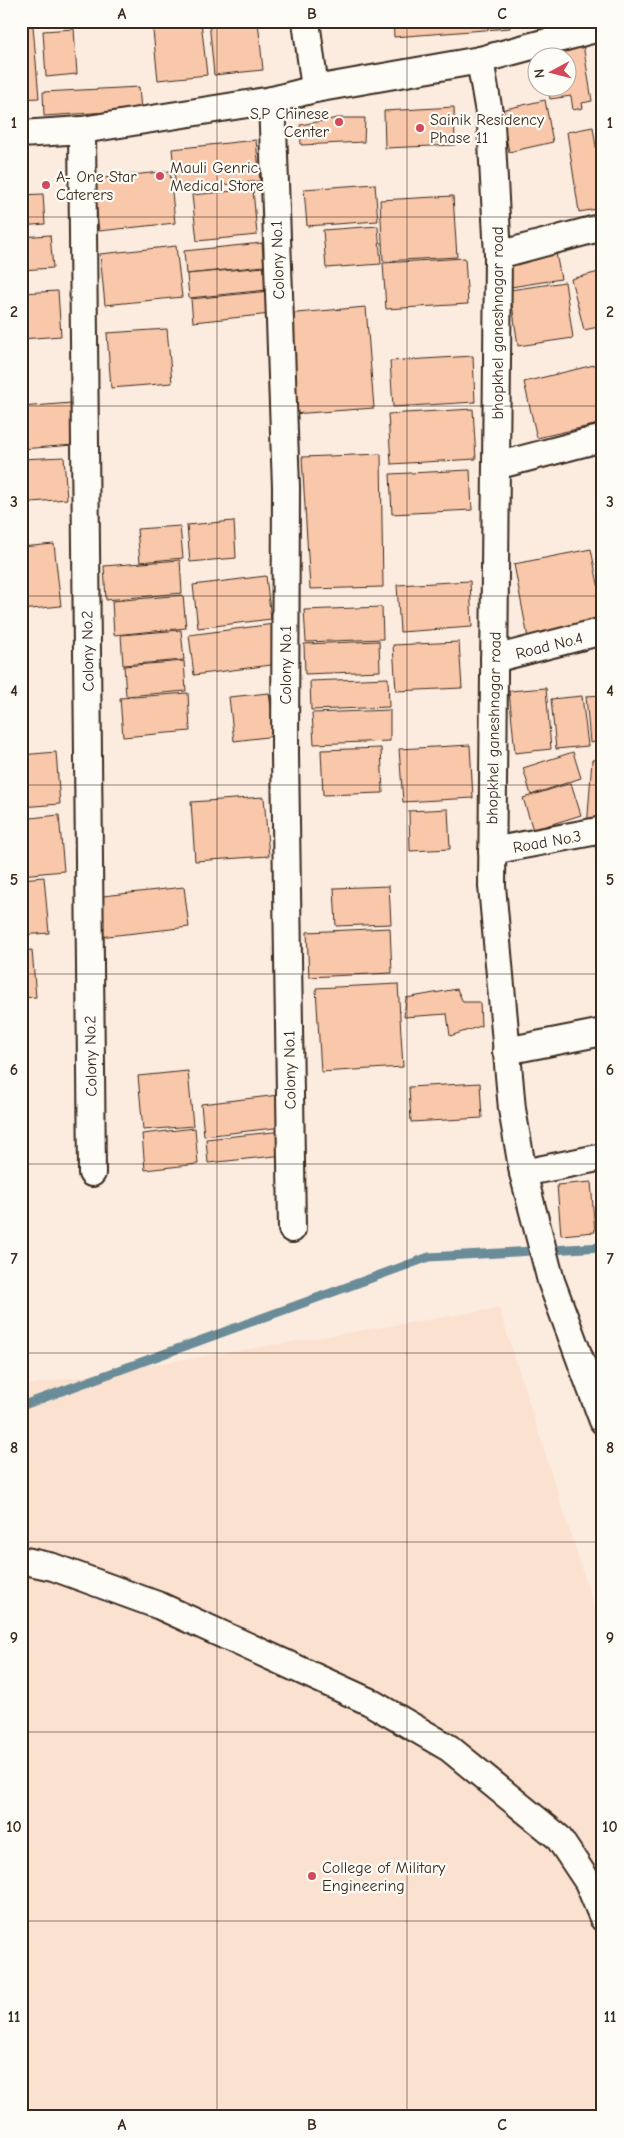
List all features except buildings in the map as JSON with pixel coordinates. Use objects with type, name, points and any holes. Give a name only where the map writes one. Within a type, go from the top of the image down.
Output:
[{"type":"street","points":[[306,21],[315,89]]},
{"type":"street","points":[[21,134],[82,130],[272,100],[315,89],[480,60],[603,27]]},
{"type":"street","name":"bhopkhel ganeshnagar road","points":[[480,60],[491,124],[498,255],[492,886],[506,1051],[512,1109],[537,1231],[552,1281],[603,1421]]},
{"type":"street","name":"Colony No.1","points":[[272,100],[286,486],[285,754],[292,1229]]},
{"type":"street","name":"Colony No.2","points":[[82,130],[92,1172]]},
{"type":"street","points":[[498,255],[603,227]]},
{"type":"street","points":[[496,466],[603,438]]},
{"type":"street","name":"Road No.4","points":[[494,659],[603,631]]},
{"type":"street","name":"Road No.3","points":[[492,851],[603,830]]},
{"type":"street","points":[[506,1051],[603,1032]]},
{"type":"street","points":[[524,1173],[603,1157]]},
{"type":"street","points":[[21,1560],[53,1567],[160,1606],[370,1702],[449,1748],[558,1837],[588,1882],[603,1918]]},
{"type":"shaded area","name":"College of Military Engineering","points":[[499,1308],[603,1635],[603,2117],[21,2117],[21,1386]]},
{"type":"waterway","points":[[21,1406],[429,1257],[603,1247]]},
{"type":"place","name":"S.P Chinese Center","points":[[339,122]]},
{"type":"place","name":"Sainik Residency Phase 11","points":[[420,128]]},
{"type":"place","name":"Mauli Genric Medical Store","points":[[160,176]]},
{"type":"place","name":"A- One Star Caterers","points":[[46,185]]},
{"type":"place","name":"College of Military Engineering","points":[[312,1876]]}]
